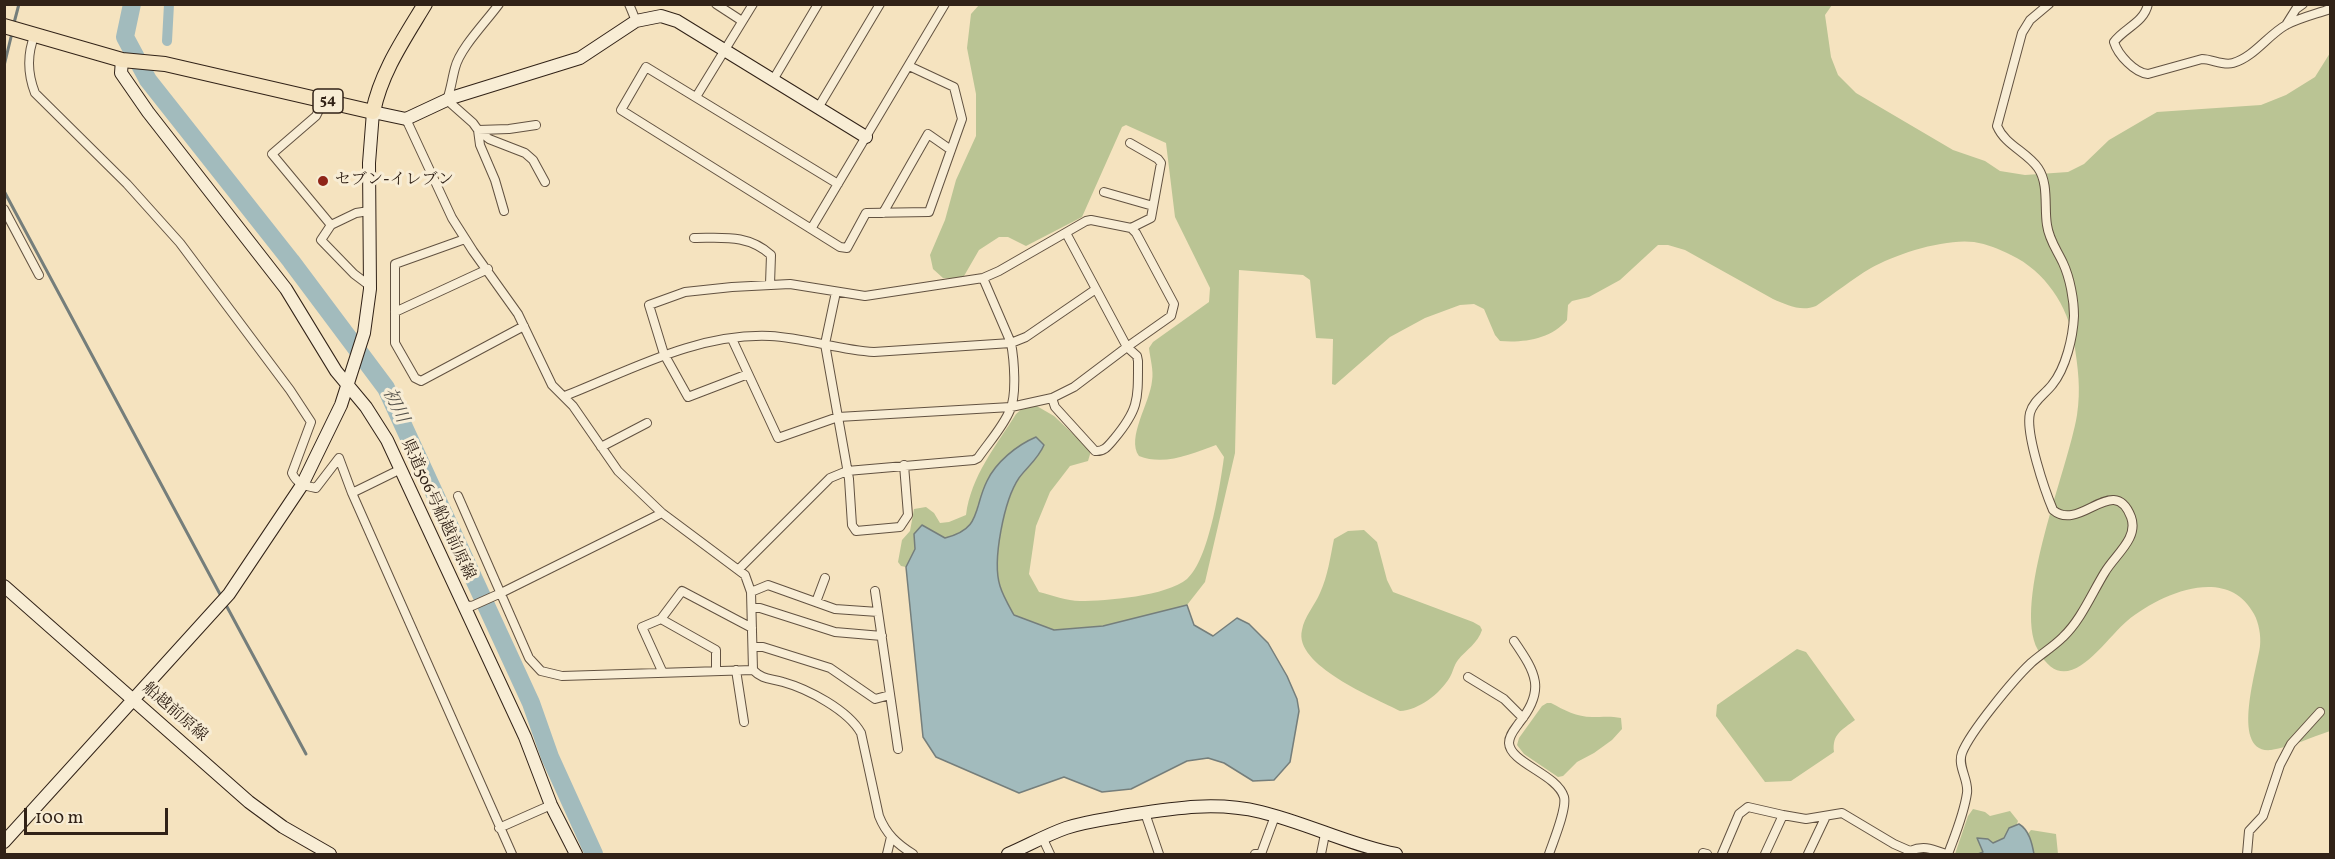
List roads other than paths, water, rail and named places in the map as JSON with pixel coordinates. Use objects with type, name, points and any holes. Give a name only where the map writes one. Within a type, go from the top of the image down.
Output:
[{"type":"main road","points":[[373,112],[377,91],[384,74],[425,4]]},
{"type":"main road","name":"54","points":[[4,26],[122,60],[165,64],[373,112]]},
{"type":"street","points":[[447,100],[460,57],[499,4]]},
{"type":"street","points":[[628,4],[636,21]]},
{"type":"street","points":[[716,4],[742,21]]},
{"type":"street","points":[[696,97],[753,4]]},
{"type":"street","points":[[773,80],[818,4]]},
{"type":"street","points":[[819,108],[880,4]]},
{"type":"street","points":[[811,229],[945,4]]},
{"type":"street","points":[[1722,855],[1739,814],[1749,807],[1806,819],[1842,813],[1910,851],[1920,847],[1947,855],[1967,793],[1961,755],[1972,735],[2019,676],[2070,629],[2114,557],[2128,542],[2133,530],[2131,516],[2122,504],[2114,500],[2106,500],[2068,517],[2059,515],[2053,510],[2036,456],[2030,427],[2030,414],[2034,404],[2053,385],[2060,373],[2069,344],[2074,316],[2071,288],[2064,265],[2050,238],[2043,176],[2037,166],[2005,139],[1997,126],[2022,33],[2030,20],[2049,4]]},
{"type":"street","points":[[2148,4],[2141,18],[2114,42],[2121,56],[2142,74],[2202,59],[2225,64],[2234,63],[2244,58],[2286,25],[2331,9]]},
{"type":"street","points":[[2286,25],[2296,9],[2303,4]]},
{"type":"street","points":[[4,842],[229,594],[302,485],[341,405],[364,333],[370,287],[369,163],[373,112],[406,119],[447,100],[580,58],[636,21],[660,16],[677,21],[866,137]]},
{"type":"street","points":[[30,33],[29,72],[35,93],[127,184],[180,243],[290,390],[311,422],[292,473],[302,485],[316,488],[339,458],[352,493],[512,855]]},
{"type":"street","name":"県道506号船越前原線","points":[[122,60],[121,74],[286,289],[336,371],[349,379],[387,440],[467,606],[525,737],[551,805],[576,855]]},
{"type":"street","points":[[838,184],[646,67],[621,110],[840,247],[847,248],[866,213],[929,212],[962,119],[954,87],[909,66]]},
{"type":"street","points":[[324,100],[316,116],[272,154],[331,225]]},
{"type":"street","points":[[447,100],[478,130],[495,142],[525,153],[533,160],[545,182]]},
{"type":"street","points":[[406,119],[425,163],[465,239],[488,269],[524,326],[552,385],[565,396],[618,471],[662,513],[745,575],[751,592],[753,670]]},
{"type":"street","points":[[478,130],[536,125]]},
{"type":"street","points":[[478,130],[480,146],[495,180],[504,211]]},
{"type":"street","points":[[883,213],[928,134],[951,150]]},
{"type":"street","points":[[1130,143],[1158,159],[1161,164],[1151,218],[1131,228]]},
{"type":"street","points":[[1104,192],[1153,206]]},
{"type":"street","points":[[4,209],[39,275]]},
{"type":"street","points":[[369,211],[356,213],[331,225],[321,240],[370,287]]},
{"type":"street","points":[[732,339],[778,438],[837,417],[1011,407],[1052,398],[1074,387],[1172,316],[1174,304],[1136,233],[1131,228],[1091,220],[983,278],[875,295],[836,292],[790,284],[770,284],[685,292],[650,305],[664,354],[688,397],[748,374]]},
{"type":"street","points":[[1052,398],[1055,407],[1095,451],[1106,449],[1129,420],[1136,408],[1138,394],[1137,356],[1127,347],[1066,233]]},
{"type":"street","points":[[694,238],[731,238],[759,244],[771,255],[770,284]]},
{"type":"street","points":[[465,239],[395,264],[395,343],[415,378],[421,381],[524,326]]},
{"type":"street","points":[[395,312],[488,269]]},
{"type":"street","points":[[739,569],[825,482],[847,471],[978,458],[1011,407],[1013,386],[1011,343],[983,278]]},
{"type":"street","points":[[565,396],[664,354],[686,347],[732,339],[770,336],[874,352],[1011,343],[1026,337],[1096,289]]},
{"type":"street","points":[[836,292],[825,344],[847,471],[852,525],[856,531],[900,527],[905,522],[908,515],[904,465]]},
{"type":"street","points":[[601,447],[647,423]]},
{"type":"street","points":[[352,493],[401,469]]},
{"type":"street","points":[[458,496],[529,658],[541,671],[562,675],[753,670],[762,678],[781,681],[814,695],[856,724],[863,741],[879,816],[891,837],[913,855]]},
{"type":"street","points":[[467,606],[540,575],[662,513]]},
{"type":"street","points":[[816,602],[825,578]]},
{"type":"street","points":[[751,592],[768,585],[835,609],[878,612]]},
{"type":"street","name":"船越前原線","points":[[4,586],[249,802],[283,827],[330,855]]},
{"type":"street","points":[[662,671],[642,627],[661,619],[682,591],[752,628]]},
{"type":"street","points":[[875,591],[898,749]]},
{"type":"street","points":[[752,608],[759,608],[835,632],[882,636]]},
{"type":"street","points":[[661,619],[716,650],[716,670]]},
{"type":"street","points":[[1514,641],[1530,665],[1534,676],[1535,698],[1512,732],[1509,744],[1513,754],[1548,777],[1564,796],[1564,806],[1549,855]]},
{"type":"street","points":[[753,647],[830,668],[875,699],[890,695]]},
{"type":"street","points":[[736,670],[744,722]]},
{"type":"street","points":[[1468,677],[1504,699],[1523,718]]},
{"type":"street","points":[[2247,855],[2249,831],[2263,816],[2280,765],[2291,744],[2320,712]]},
{"type":"street","points":[[499,828],[551,805]]},
{"type":"street","points":[[1008,855],[1089,822],[1209,805],[1237,807],[1275,816],[1354,845],[1396,855]]},
{"type":"street","points":[[1144,813],[1158,854]]},
{"type":"street","points":[[1766,855],[1783,815]]},
{"type":"street","points":[[1255,855],[1261,854],[1275,816]]},
{"type":"street","points":[[1808,855],[1826,816]]},
{"type":"street","points":[[1321,855],[1325,834]]},
{"type":"street","points":[[887,855],[891,837]]},
{"type":"street","points":[[1043,839],[1050,855]]},
{"type":"water","points":[[1036,437],[1044,445],[1014,488],[1004,515],[997,562],[1000,586],[1014,615],[1054,630],[1103,626],[1187,605],[1194,625],[1213,636],[1237,618],[1249,624],[1268,643],[1287,676],[1297,699],[1299,711],[1290,762],[1274,780],[1253,781],[1224,763],[1208,758],[1187,761],[1131,789],[1102,792],[1064,777],[1019,793],[936,757],[923,737],[906,567],[915,549],[914,534],[922,525],[945,538],[965,529],[975,517],[987,481],[996,467],[1015,449]]},
{"type":"water","points":[[2019,824],[2028,833],[2034,854],[1978,854],[1983,852],[1977,838],[1988,839],[1993,843],[2004,838],[2009,828]]},
{"type":"waterway","points":[[14,23],[19,4]]},
{"type":"waterway","name":"初川","points":[[132,4],[125,37],[148,80],[291,261],[386,388],[531,703],[550,757],[594,854]]},
{"type":"waterway","points":[[167,41],[169,4]]},
{"type":"waterway","points":[[4,66],[12,33]]},
{"type":"waterway","points":[[4,191],[221,596]]},
{"type":"waterway","points":[[226,605],[306,754]]},
{"type":"place","name":"セブン-イレブン","points":[[323,181]]}]
